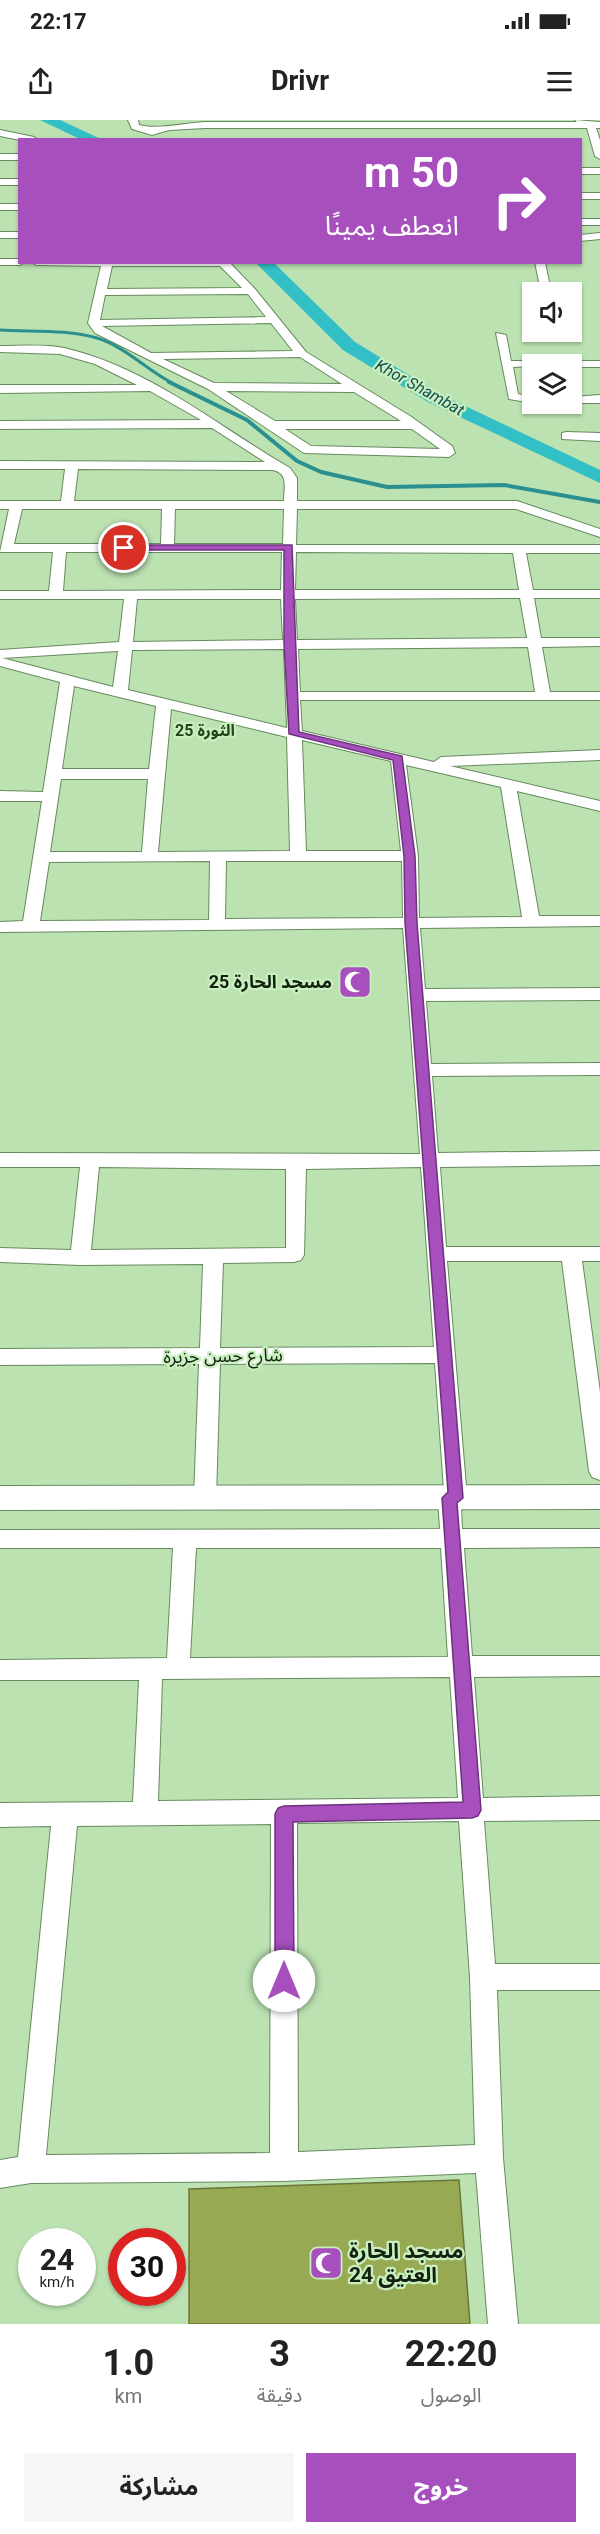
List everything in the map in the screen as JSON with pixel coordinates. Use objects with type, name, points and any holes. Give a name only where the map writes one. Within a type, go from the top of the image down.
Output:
[{"type":"main road","points":[[0,1498],[600,1497]]},
{"type":"street","points":[[133,120],[135,127],[148,132],[179,127],[261,122],[303,125],[385,122],[447,125],[595,125]]},
{"type":"street","points":[[580,120],[595,125]]},
{"type":"street","points":[[303,125],[304,138]]},
{"type":"street","points":[[447,125],[450,138]]},
{"type":"street","points":[[595,125],[596,149]]},
{"type":"street","points":[[177,138],[179,127]]},
{"type":"street","points":[[0,133],[24,138]]},
{"type":"street","points":[[0,157],[18,157]]},
{"type":"street","points":[[582,171],[600,171]]},
{"type":"street","points":[[0,182],[18,182]]},
{"type":"street","points":[[582,196],[600,196]]},
{"type":"street","points":[[0,207],[18,207]]},
{"type":"street","points":[[582,222],[600,222]]},
{"type":"street","points":[[0,235],[18,235]]},
{"type":"street","points":[[582,238],[600,236]]},
{"type":"street","points":[[0,262],[18,262]]},
{"type":"street","points":[[94,323],[106,264]]},
{"type":"street","points":[[94,323],[106,335],[212,387],[308,450],[448,453],[413,424],[302,354],[251,291],[223,264]]},
{"type":"street","points":[[540,264],[544,282]]},
{"type":"street","points":[[100,292],[251,291]]},
{"type":"street","points":[[94,323],[273,320]]},
{"type":"street","points":[[500,335],[513,396],[522,398]]},
{"type":"street","points":[[0,349],[80,355],[174,398],[288,471],[291,478],[289,643],[298,856]]},
{"type":"street","points":[[153,358],[159,355],[302,354]]},
{"type":"street","points":[[507,364],[600,364]]},
{"type":"street","points":[[212,387],[356,388]]},
{"type":"street","points":[[0,389],[153,388]]},
{"type":"street","points":[[582,400],[600,399]]},
{"type":"street","points":[[0,425],[212,424]]},
{"type":"street","points":[[272,425],[413,424]]},
{"type":"street","points":[[566,436],[600,437]]},
{"type":"street","points":[[0,465],[282,467]]},
{"type":"street","points":[[67,505],[72,465]]},
{"type":"street","points":[[0,505],[518,505],[600,533]]},
{"type":"street","points":[[16,505],[4,548],[600,549]]},
{"type":"street","points":[[167,547],[170,505]]},
{"type":"street","points":[[56,594],[60,548]]},
{"type":"street","points":[[519,548],[532,642],[543,696]]},
{"type":"street","points":[[0,595],[600,594]]},
{"type":"street","points":[[120,693],[131,595]]},
{"type":"street","points":[[0,654],[126,646],[600,642]]},
{"type":"street","points":[[0,662],[164,704],[600,806]]},
{"type":"street","points":[[32,927],[68,679]]},
{"type":"street","points":[[292,696],[600,696]]},
{"type":"street","points":[[150,856],[164,704]]},
{"type":"street","points":[[421,763],[600,755]]},
{"type":"street","points":[[398,758],[410,856],[411,923],[446,1355],[453,1539],[483,1977],[489,2158],[503,2324]]},
{"type":"street","points":[[55,774],[156,774]]},
{"type":"street","points":[[508,785],[531,921]]},
{"type":"street","points":[[0,796],[51,797]]},
{"type":"street","points":[[42,857],[410,856]]},
{"type":"street","points":[[217,925],[219,857]]},
{"type":"street","points":[[0,927],[600,921]]},
{"type":"street","points":[[417,995],[600,994]]},
{"type":"street","points":[[424,1070],[600,1068]]},
{"type":"street","points":[[0,1160],[296,1162],[600,1158]]},
{"type":"street","points":[[80,1258],[90,1161]]},
{"type":"street","points":[[0,1255],[80,1258],[294,1255],[296,1250],[296,1162]]},
{"type":"street","points":[[437,1254],[600,1254]]},
{"type":"street","points":[[571,1254],[593,1356],[600,1471]]},
{"type":"street","points":[[205,1498],[213,1257]]},
{"type":"street","name":"شارع حسن جزيرة","points":[[0,1357],[446,1355]]},
{"type":"street","points":[[0,1539],[600,1538]]},
{"type":"street","points":[[178,1669],[185,1540]]},
{"type":"street","points":[[0,1670],[600,1666]]},
{"type":"street","points":[[145,1812],[151,1670]]},
{"type":"street","points":[[0,1815],[145,1812],[284,1814],[600,1808]]},
{"type":"street","points":[[284,1814],[284,2167]]},
{"type":"street","points":[[31,2169],[65,1815]]},
{"type":"street","points":[[483,1977],[600,1977]]},
{"type":"street","points":[[0,2174],[31,2169],[284,2167],[489,2158]]},
{"type":"building","name":"مسجد الحارة 24 العتيق","points":[[459,2180],[470,2324],[189,2324],[189,2189]]},
{"type":"waterway","name":"Khor Shambat","points":[[47,120],[91,138]]},
{"type":"waterway","name":"Khor Shambat","points":[[265,264],[349,346],[434,398],[600,477]]},
{"type":"waterway","points":[[0,330],[61,332],[97,338],[126,352],[172,383]]},
{"type":"waterway","points":[[169,382],[247,420],[297,461],[321,472],[387,487],[504,485],[600,502]]},
{"type":"place","name":"مسجد الحارة 25","points":[[355,982]]},
{"type":"place","name":"مسجد الحارة 24 العتيق","points":[[326,2263]]},
{"type":"district","name":"الثورة 25","points":[[205,730]]},
{"type":"route","points":[[124,548],[289,547],[289,643],[294,734],[398,758],[410,856],[411,923],[456,1498],[449,1498],[472,1810],[284,1814],[284,1981]]}]
